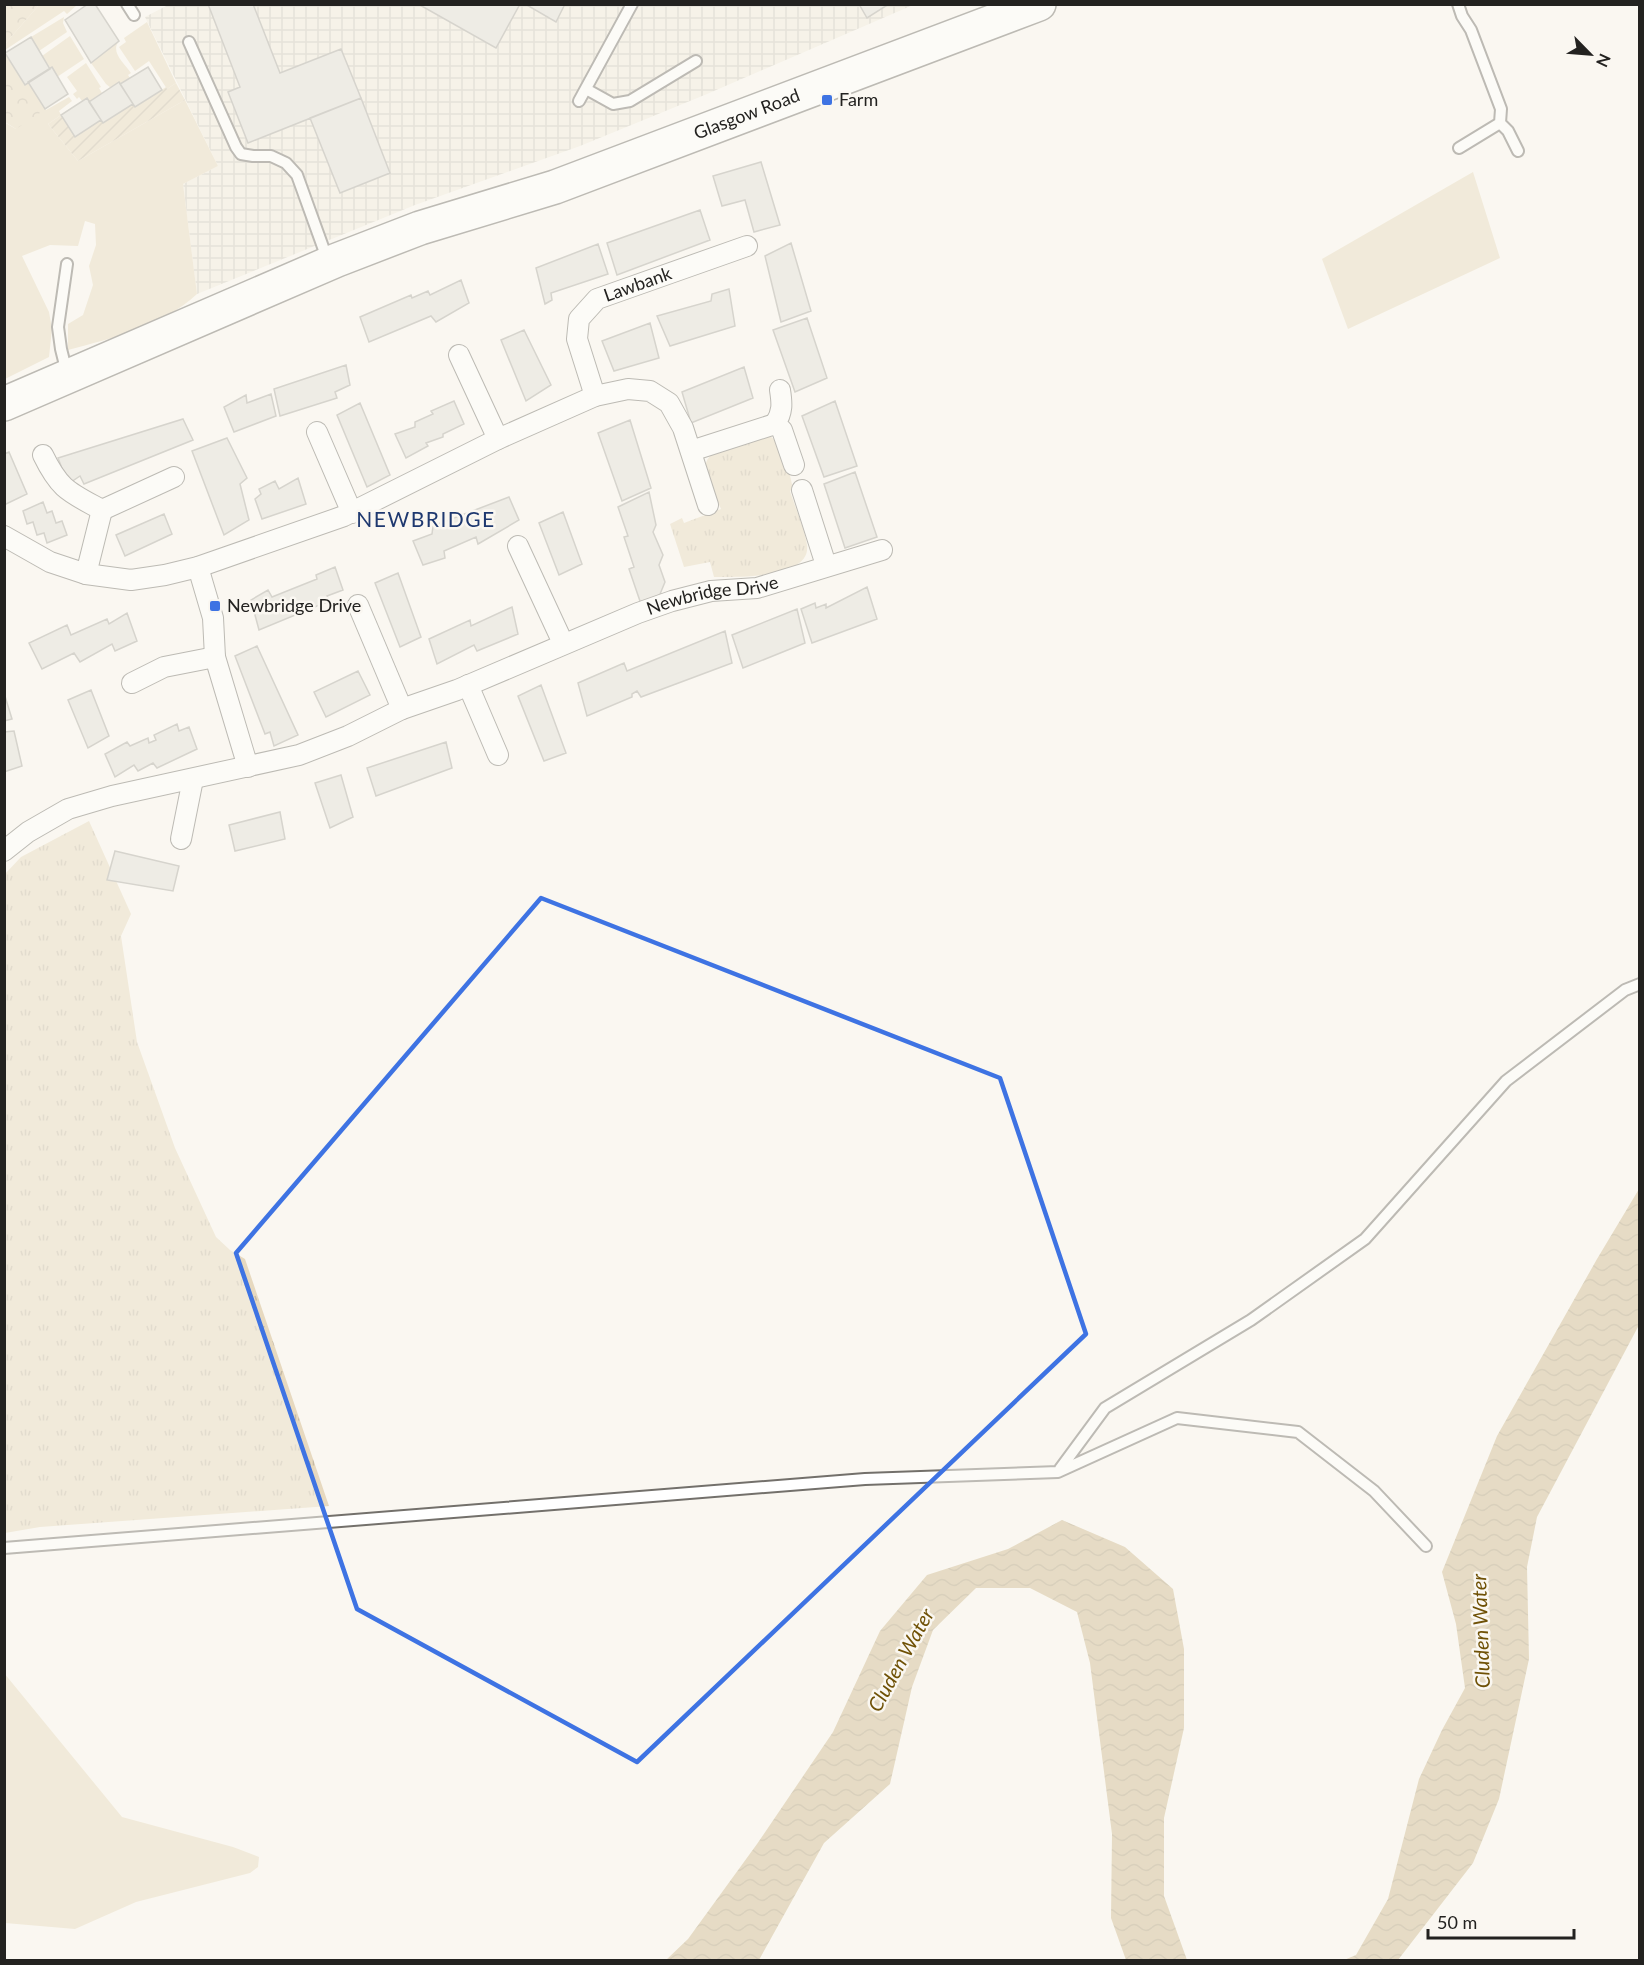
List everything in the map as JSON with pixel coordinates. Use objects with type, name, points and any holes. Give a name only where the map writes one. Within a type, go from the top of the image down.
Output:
[{"type":"highway","name":"Glasgow Road","points":[[4,404],[329,264],[420,228],[555,187],[1039,4]]},
{"type":"street","name":"Lawbank","points":[[595,396],[577,339],[579,319],[597,299],[747,246]]},
{"type":"street","points":[[459,355],[498,439]]},
{"type":"street","points":[[4,537],[50,562],[86,574],[131,580],[198,567],[352,513],[498,439],[595,396],[628,389],[650,391],[669,403],[683,428],[708,505]]},
{"type":"street","points":[[691,451],[775,424],[781,415],[780,390]]},
{"type":"street","points":[[775,424],[782,430],[794,465]]},
{"type":"street","points":[[317,432],[352,513]]},
{"type":"street","points":[[43,455],[52,472],[66,490],[102,510]]},
{"type":"street","points":[[102,510],[174,477]]},
{"type":"street","points":[[802,490],[826,566]]},
{"type":"street","points":[[86,574],[102,510]]},
{"type":"street","points":[[518,546],[563,643]]},
{"type":"street","name":"Newbridge Drive","points":[[4,851],[28,832],[68,809],[112,796],[309,752],[348,736],[402,709],[468,685],[563,643],[672,601],[711,591],[757,588],[882,550]]},
{"type":"street","points":[[198,567],[213,618],[215,657],[248,767]]},
{"type":"street","points":[[358,605],[402,709]]},
{"type":"street","points":[[132,683],[164,667],[215,657]]},
{"type":"street","points":[[468,685],[498,755]]},
{"type":"street","points":[[181,839],[193,779]]},
{"type":"lane","points":[[127,4],[134,15]]},
{"type":"lane","points":[[579,101],[632,4]]},
{"type":"lane","points":[[1458,4],[1471,30],[1501,110],[1500,123]]},
{"type":"lane","points":[[189,42],[236,147],[241,153],[271,156],[286,163],[297,175],[329,264]]},
{"type":"lane","points":[[586,89],[613,104],[630,101],[696,61]]},
{"type":"lane","points":[[1459,148],[1500,123]]},
{"type":"lane","points":[[1500,123],[1509,131],[1518,151]]},
{"type":"lane","points":[[67,264],[58,327],[60,349],[68,376]]},
{"type":"lane","points":[[1058,1472],[1105,1408],[1251,1320],[1365,1239],[1506,1081],[1624,990],[1640,984]]},
{"type":"lane","points":[[4,1548],[864,1479],[1058,1472],[1177,1418],[1298,1432],[1374,1491],[1426,1546]]},
{"type":"highlighted area","points":[[541,898],[1000,1078],[1086,1334],[637,1762],[357,1609],[236,1253]]},
{"type":"shaded area","points":[[170,4],[913,5],[580,146],[415,205],[197,294],[183,184],[218,166],[145,17]]},
{"type":"green space","points":[[4,5],[39,5],[5,44]]},
{"type":"green space","points":[[39,5],[77,5],[67,14],[64,11],[5,50],[5,44]]},
{"type":"green space","points":[[64,17],[63,23],[67,32],[39,51],[31,37]]},
{"type":"green space","points":[[147,22],[176,83],[167,89],[149,61],[135,71],[119,47],[126,42],[124,38]]},
{"type":"green space","points":[[70,36],[84,59],[57,77],[42,56]]},
{"type":"green space","points":[[119,41],[117,53],[131,73],[128,75],[130,78],[111,88],[91,63]]},
{"type":"green space","points":[[5,53],[24,84],[28,82],[46,110],[69,97],[72,101],[59,111],[61,115],[48,124],[78,161],[185,100],[218,166],[183,184],[197,294],[169,315],[137,330],[68,350],[68,324],[83,315],[93,285],[89,266],[96,245],[95,224],[85,221],[78,246],[50,245],[22,256],[49,312],[52,329],[49,357],[5,379],[4,122],[16,129],[5,68]]},
{"type":"green space","points":[[86,63],[101,87],[99,88],[102,93],[89,102],[82,101],[79,97],[77,99],[73,94],[77,91],[67,77]]},
{"type":"green space","points":[[5,68],[40,113],[16,129],[5,122]]},
{"type":"green space","points":[[176,83],[185,100],[78,161],[48,124],[61,115],[75,137],[101,120],[103,123],[133,104],[135,107]]},
{"type":"green space","points":[[1473,172],[1500,258],[1348,329],[1322,259]]},
{"type":"green space","points":[[759,435],[774,439],[782,451],[793,488],[790,491],[806,539],[805,556],[798,564],[785,570],[754,576],[714,577],[710,562],[684,567],[670,524],[682,518],[684,523],[721,509],[708,479],[707,461],[717,450]]},
{"type":"green space","points":[[89,821],[131,914],[121,936],[137,1042],[175,1148],[216,1237],[230,1250],[245,1259],[329,1506],[40,1527],[5,1533],[5,874],[21,857]]},
{"type":"green space","points":[[4,1673],[122,1817],[233,1847],[259,1857],[258,1867],[250,1873],[136,1902],[75,1929],[5,1923]]},
{"type":"water","name":"Cluden Water","points":[[1639,1189],[1639,1325],[1537,1517],[1527,1567],[1529,1659],[1499,1799],[1473,1863],[1398,1960],[1344,1960],[1356,1955],[1388,1899],[1419,1779],[1465,1688],[1456,1624],[1442,1572],[1497,1436]]},
{"type":"water","name":"Cluden Water","points":[[1062,1520],[1125,1547],[1173,1589],[1184,1649],[1184,1728],[1164,1818],[1164,1896],[1187,1960],[1126,1960],[1111,1918],[1112,1834],[1090,1663],[1077,1612],[1030,1588],[976,1588],[933,1630],[912,1687],[890,1784],[824,1843],[759,1960],[666,1960],[688,1939],[757,1844],[833,1732],[880,1631],[927,1575],[1008,1549]]},
{"type":"building","points":[[88,4],[95,4],[119,41],[91,63],[65,20]]},
{"type":"building","points":[[208,4],[253,4],[280,73],[341,49],[361,98],[248,143],[228,92],[240,87]]},
{"type":"building","points":[[418,4],[520,4],[496,48]]},
{"type":"building","points":[[525,4],[565,4],[556,22]]},
{"type":"building","points":[[859,4],[889,4],[867,18]]},
{"type":"building","points":[[31,37],[50,69],[25,85],[5,53]]},
{"type":"building","points":[[52,67],[68,94],[45,109],[28,82]]},
{"type":"building","points":[[148,67],[162,90],[135,107],[120,84]]},
{"type":"building","points":[[119,82],[133,104],[103,123],[89,102]]},
{"type":"building","points":[[87,98],[101,120],[75,137],[61,115]]},
{"type":"building","points":[[361,98],[390,173],[340,193],[310,118]]},
{"type":"building","points":[[761,162],[780,225],[754,232],[745,200],[722,206],[713,176]]},
{"type":"building","points":[[700,210],[710,240],[617,275],[607,243]]},
{"type":"building","points":[[791,243],[811,311],[781,322],[765,256]]},
{"type":"building","points":[[598,244],[608,274],[551,293],[552,300],[545,304],[536,268]]},
{"type":"building","points":[[461,280],[469,303],[436,322],[431,316],[369,342],[360,317],[411,295],[412,298],[428,291],[430,295]]},
{"type":"building","points":[[729,289],[735,326],[670,346],[657,316],[711,301],[712,294]]},
{"type":"building","points":[[807,318],[827,378],[795,392],[773,330]]},
{"type":"building","points":[[650,323],[659,358],[614,371],[602,341]]},
{"type":"building","points":[[524,330],[551,385],[526,401],[501,340]]},
{"type":"building","points":[[346,365],[350,385],[335,392],[337,398],[280,416],[274,389]]},
{"type":"building","points":[[744,367],[753,398],[691,423],[682,392]]},
{"type":"building","points":[[271,394],[276,416],[234,432],[224,407],[246,395],[247,403]]},
{"type":"building","points":[[454,401],[464,424],[443,434],[443,437],[426,443],[428,446],[406,458],[395,434],[415,427],[415,422],[433,414],[431,411]]},
{"type":"building","points":[[835,401],[857,466],[824,477],[802,416]]},
{"type":"building","points":[[360,403],[390,475],[367,487],[337,415]]},
{"type":"building","points":[[183,419],[193,440],[84,484],[80,476],[68,484],[58,458]]},
{"type":"building","points":[[630,420],[651,488],[622,501],[598,433]]},
{"type":"building","points":[[227,438],[247,478],[240,484],[249,520],[224,535],[192,451]]},
{"type":"building","points":[[9,452],[27,494],[4,505],[4,454]]},
{"type":"building","points":[[855,472],[877,537],[845,548],[824,484]]},
{"type":"building","points":[[298,478],[306,504],[262,519],[255,499],[261,494],[259,489],[275,481],[279,489]]},
{"type":"building","points":[[649,492],[656,525],[653,532],[663,555],[659,565],[665,582],[658,599],[641,604],[629,569],[634,567],[624,537],[628,536],[618,507]]},
{"type":"building","points":[[509,497],[519,520],[478,544],[476,537],[444,551],[445,558],[423,565],[413,541],[432,534],[433,526]]},
{"type":"building","points":[[43,502],[47,513],[52,511],[56,523],[62,521],[67,535],[47,543],[44,533],[37,535],[33,522],[27,524],[23,511]]},
{"type":"building","points":[[563,512],[582,564],[559,575],[539,523]]},
{"type":"building","points":[[164,514],[172,534],[125,556],[116,535]]},
{"type":"building","points":[[335,567],[343,590],[327,596],[329,601],[259,630],[251,600],[268,590],[272,597],[317,579],[316,575]]},
{"type":"building","points":[[398,573],[421,637],[400,647],[375,583]]},
{"type":"building","points":[[867,587],[877,619],[812,643],[801,609],[815,603],[816,608],[826,604],[826,608]]},
{"type":"building","points":[[512,607],[518,634],[477,651],[474,645],[437,664],[429,639],[470,620],[471,626]]},
{"type":"building","points":[[797,609],[805,643],[743,668],[732,635]]},
{"type":"building","points":[[127,613],[137,641],[115,651],[112,644],[80,662],[74,653],[42,669],[29,643],[67,625],[71,635],[107,619],[109,624]]},
{"type":"building","points":[[725,631],[732,663],[641,697],[637,691],[632,694],[632,697],[587,716],[578,683],[624,663],[627,671]]},
{"type":"building","points":[[257,646],[298,735],[274,746],[270,732],[265,734],[235,656]]},
{"type":"building","points":[[358,671],[370,695],[326,717],[314,692]]},
{"type":"building","points":[[541,685],[566,753],[544,761],[518,696]]},
{"type":"building","points":[[91,690],[109,736],[88,748],[68,700]]},
{"type":"building","points":[[4,693],[12,719],[4,721]]},
{"type":"building","points":[[177,724],[179,731],[189,727],[197,749],[157,768],[153,763],[138,771],[134,765],[115,777],[105,754],[127,742],[130,746],[148,738],[149,743],[156,740],[154,735]]},
{"type":"building","points":[[14,731],[22,766],[4,772],[4,732]]},
{"type":"building","points":[[446,742],[452,768],[376,796],[367,768]]},
{"type":"building","points":[[341,775],[353,817],[330,828],[315,783]]},
{"type":"building","points":[[280,812],[285,839],[235,851],[229,825]]},
{"type":"building","points":[[115,851],[179,866],[173,891],[107,880]]},
{"type":"place","name":"Farm","points":[[827,100]]},
{"type":"place","name":"Newbridge Drive","points":[[215,606]]},
{"type":"district","name":"NEWBRIDGE","points":[[426,520]]}]
